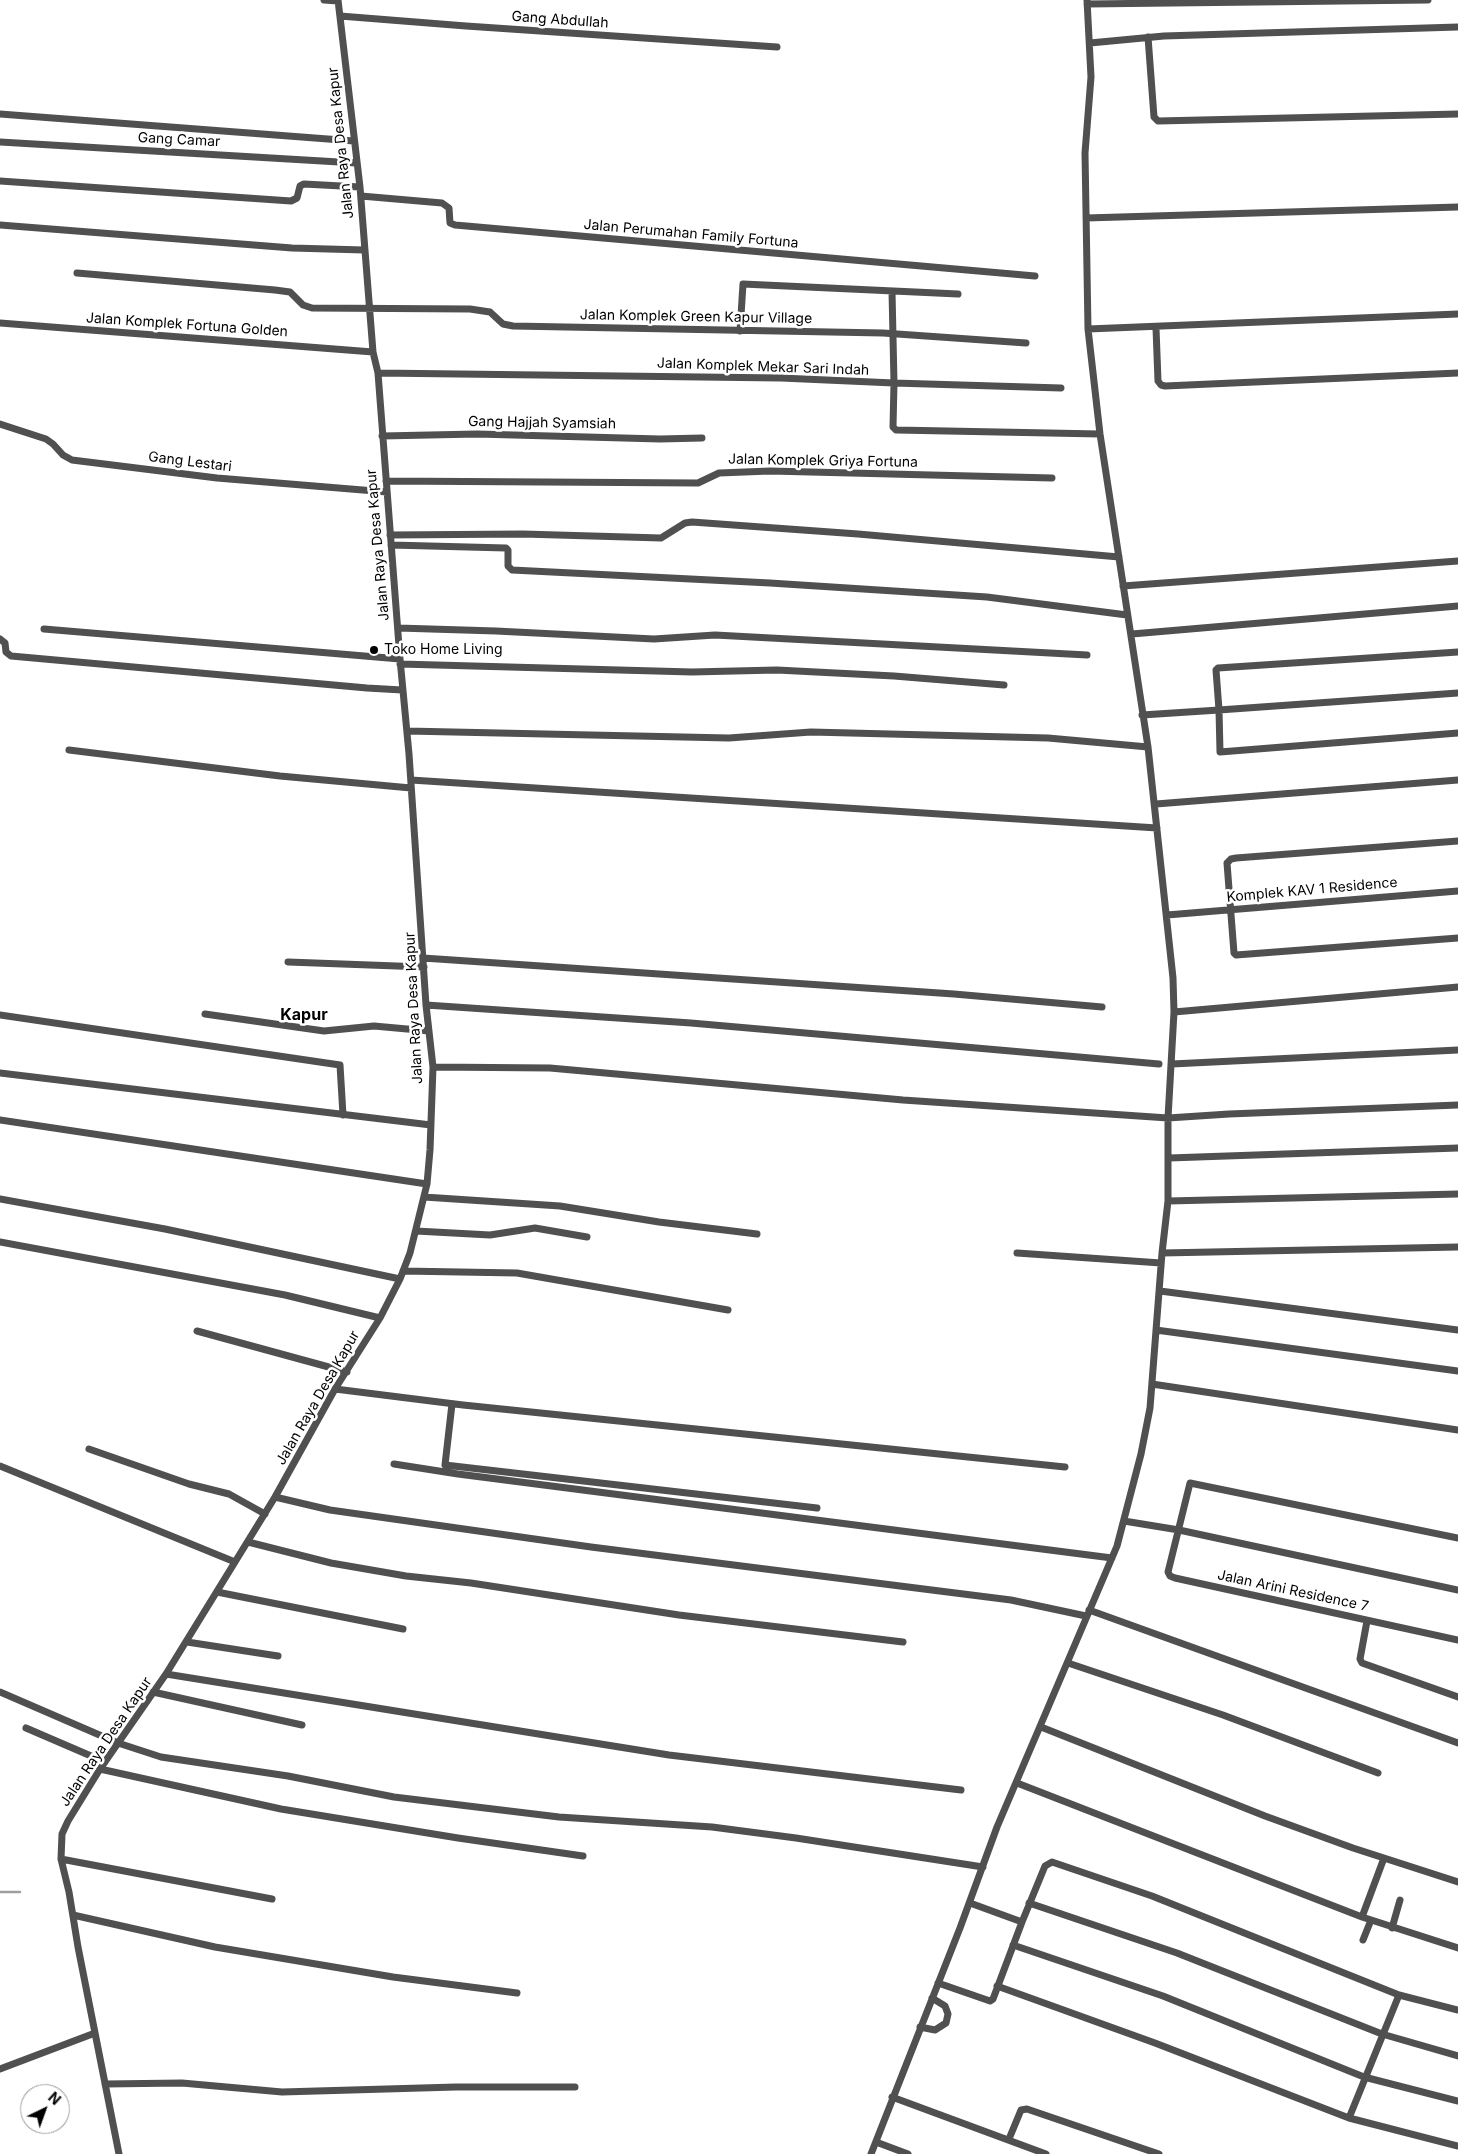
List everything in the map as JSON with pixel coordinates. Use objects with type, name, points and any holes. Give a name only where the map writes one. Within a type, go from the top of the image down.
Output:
[{"type":"street","points":[[324,0],[338,1]]},
{"type":"street","points":[[871,2154],[983,1867],[1112,1558],[1124,1521],[1149,1414],[1168,1201],[1168,1118],[1174,1012],[1168,915],[1157,828],[1156,804],[1132,634],[1127,615],[1100,434],[1088,329],[1085,153],[1091,77],[1087,2],[1428,0]]},
{"type":"street","name":"Jalan Raya Desa Kapur","points":[[119,2154],[61,1859],[62,1834],[100,1769],[166,1674],[248,1542],[335,1389],[380,1318],[403,1271],[416,1231],[427,1184],[433,1066],[426,1005],[407,731],[402,690],[378,373],[373,352],[361,196],[338,1]]},
{"type":"street","name":"Gang Abdullah","points":[[340,16],[777,47]]},
{"type":"street","points":[[1090,43],[1148,37],[1458,27]]},
{"type":"street","points":[[1148,37],[1154,117],[1158,121],[1458,114]]},
{"type":"street","points":[[0,114],[354,141]]},
{"type":"street","name":"Gang Camar","points":[[0,142],[356,163]]},
{"type":"street","points":[[0,181],[291,201],[297,198],[300,186],[304,184],[360,187]]},
{"type":"street","name":"Jalan Perumahan Family Fortuna","points":[[361,196],[442,203],[449,208],[450,223],[456,225],[1035,276]]},
{"type":"street","points":[[1086,218],[1458,207]]},
{"type":"street","points":[[0,225],[292,248],[364,250]]},
{"type":"street","name":"Jalan Komplek Green Kapur Village","points":[[77,273],[290,292],[303,305],[312,308],[470,310],[490,312],[503,324],[512,326],[892,335],[1026,343]]},
{"type":"street","points":[[740,331],[742,284],[958,294]]},
{"type":"street","points":[[892,291],[893,427],[896,430],[1100,434]]},
{"type":"street","points":[[1088,329],[1156,328],[1238,322],[1458,314]]},
{"type":"street","name":"Jalan Komplek Fortuna Golden","points":[[0,323],[373,352]]},
{"type":"street","points":[[1156,328],[1158,381],[1161,385],[1165,386],[1458,373]]},
{"type":"street","name":"Jalan Komplek Mekar Sari Indah","points":[[378,373],[781,378],[1060,388]]},
{"type":"street","name":"Gang Lestari","points":[[0,424],[46,439],[63,455],[72,460],[217,478],[387,492]]},
{"type":"street","name":"Gang Hajjah Syamsiah","points":[[382,436],[486,434],[660,439],[702,438]]},
{"type":"street","name":"Jalan Komplek Griya Fortuna","points":[[386,481],[698,483],[719,473],[770,471],[1052,478]]},
{"type":"street","points":[[390,535],[522,534],[661,538],[692,522],[812,530],[1119,557]]},
{"type":"street","points":[[391,545],[506,548],[508,550],[508,566],[512,570],[770,583],[987,597],[1127,615]]},
{"type":"street","points":[[1123,586],[1458,561]]},
{"type":"street","points":[[1132,634],[1458,606]]},
{"type":"street","points":[[398,628],[654,639],[715,635],[1087,655]]},
{"type":"street","points":[[44,630],[400,662],[683,671],[777,670],[894,676],[1004,685]]},
{"type":"street","points":[[0,639],[5,643],[6,652],[11,656],[402,690]]},
{"type":"street","points":[[1458,652],[1218,668],[1216,670],[1220,752],[1458,733]]},
{"type":"street","points":[[1142,715],[1458,693]]},
{"type":"street","points":[[407,731],[729,738],[811,732],[1048,738],[1148,747]]},
{"type":"street","points":[[69,750],[280,776],[1157,828]]},
{"type":"street","points":[[1156,804],[1458,780]]},
{"type":"street","points":[[1458,841],[1231,859],[1227,864],[1234,953],[1237,955],[1458,938]]},
{"type":"street","name":"Komplek KAV 1 Residence","points":[[1168,915],[1458,891]]},
{"type":"street","points":[[423,958],[954,994],[1102,1007]]},
{"type":"street","points":[[288,962],[424,967]]},
{"type":"street","points":[[1174,1012],[1458,987]]},
{"type":"street","points":[[426,1005],[701,1023],[1159,1064]]},
{"type":"street","points":[[205,1014],[324,1032],[374,1026],[429,1031]]},
{"type":"street","points":[[0,1015],[340,1065],[343,1115]]},
{"type":"street","points":[[1172,1064],[1458,1050]]},
{"type":"street","points":[[433,1066],[550,1068],[902,1100],[1168,1118],[1458,1105]]},
{"type":"street","points":[[0,1073],[431,1125]]},
{"type":"street","points":[[0,1120],[427,1184]]},
{"type":"street","points":[[1169,1158],[1458,1148]]},
{"type":"street","points":[[1168,1201],[1458,1194]]},
{"type":"street","points":[[424,1196],[560,1206],[659,1222],[757,1234]]},
{"type":"street","points":[[0,1199],[165,1229],[400,1279]]},
{"type":"street","points":[[416,1231],[490,1235],[535,1228],[587,1237]]},
{"type":"street","points":[[0,1242],[285,1295],[380,1318]]},
{"type":"street","points":[[1162,1253],[1458,1247]]},
{"type":"street","points":[[1017,1253],[1161,1263]]},
{"type":"street","points":[[403,1271],[517,1274],[728,1310]]},
{"type":"street","points":[[1160,1290],[1458,1330]]},
{"type":"street","points":[[1156,1330],[1458,1372]]},
{"type":"street","points":[[197,1331],[347,1372]]},
{"type":"street","points":[[1152,1384],[1458,1430]]},
{"type":"street","points":[[335,1389],[452,1404],[1064,1467]]},
{"type":"street","points":[[452,1404],[445,1465],[817,1508]]},
{"type":"street","points":[[89,1449],[189,1484],[229,1494],[265,1514]]},
{"type":"street","points":[[394,1464],[458,1474],[1112,1558]]},
{"type":"street","points":[[0,1466],[235,1562]]},
{"type":"street","name":"Jalan Arini Residence 7","points":[[1458,1538],[1194,1482],[1188,1485],[1168,1572],[1170,1576],[1458,1640]]},
{"type":"street","points":[[275,1497],[330,1510],[591,1547],[1011,1600],[1088,1613],[1458,1743]]},
{"type":"street","points":[[1124,1521],[1179,1530],[1458,1590]]},
{"type":"street","points":[[248,1542],[331,1564],[406,1576],[679,1615],[903,1642]]},
{"type":"street","points":[[217,1592],[403,1629]]},
{"type":"street","points":[[1367,1620],[1360,1659],[1362,1662],[1458,1697]]},
{"type":"street","points":[[186,1642],[278,1656]]},
{"type":"street","points":[[1068,1663],[1223,1715],[1378,1773]]},
{"type":"street","points":[[166,1674],[668,1755],[961,1790]]},
{"type":"street","points":[[0,1692],[118,1743],[161,1757],[288,1776],[394,1797],[559,1817],[712,1828],[796,1838],[983,1867]]},
{"type":"street","points":[[153,1692],[302,1725]]},
{"type":"street","points":[[1041,1727],[1265,1816],[1458,1882]]},
{"type":"street","points":[[26,1728],[105,1762]]},
{"type":"street","points":[[100,1769],[281,1809],[583,1856]]},
{"type":"street","points":[[1017,1783],[1362,1917],[1458,1948]]},
{"type":"street","points":[[1362,1917],[1384,1858]]},
{"type":"street","points":[[61,1859],[272,1898]]},
{"type":"street","points":[[938,1983],[990,2001],[1029,1903],[1045,1866],[1050,1862],[1152,1896],[1399,1995],[1458,2010]]},
{"type":"street","points":[[1392,1928],[1400,1900]]},
{"type":"street","points":[[970,1903],[1022,1922]]},
{"type":"street","points":[[1029,1903],[1177,1953],[1382,2034],[1458,2056]]},
{"type":"street","points":[[73,1915],[215,1947],[393,1977],[517,1993]]},
{"type":"street","points":[[1364,1940],[1371,1920]]},
{"type":"street","points":[[1013,1945],[1163,1996],[1364,2077],[1458,2101]]},
{"type":"street","points":[[997,1986],[1155,2043],[1349,2118],[1458,2146]]},
{"type":"street","points":[[1349,2118],[1364,2077],[1399,1995]]},
{"type":"street","points":[[920,2027],[936,2030],[943,2026],[948,2019],[945,2006],[932,1998]]},
{"type":"street","points":[[0,2069],[95,2033]]},
{"type":"street","points":[[105,2084],[182,2083],[282,2092],[447,2087],[575,2086]]},
{"type":"street","points":[[892,2097],[1046,2154]]},
{"type":"street","points":[[1009,2139],[1021,2110],[1027,2108],[1159,2154]]},
{"type":"street","points":[[876,2142],[908,2154]]},
{"type":"waterway","points":[[0,1892],[20,1892]]},
{"type":"place","name":"Toko Home Living","points":[[374,650]]},
{"type":"district","name":"Kapur","points":[[304,1015]]}]
